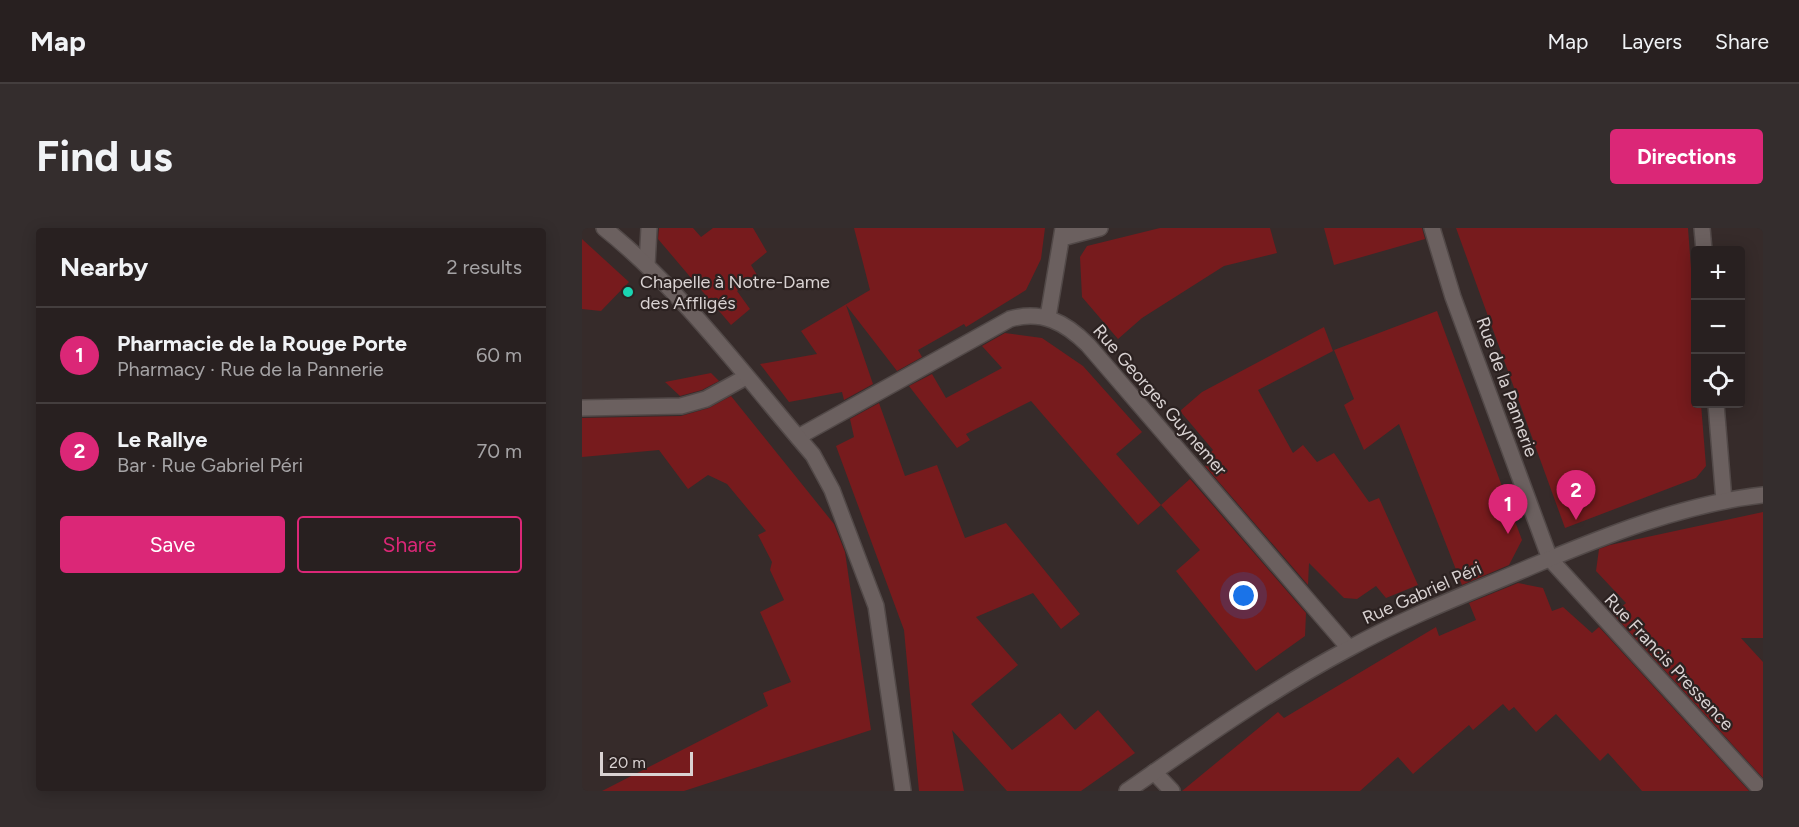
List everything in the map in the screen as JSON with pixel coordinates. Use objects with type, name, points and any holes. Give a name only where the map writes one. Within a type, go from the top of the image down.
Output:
[{"type":"street","points":[[604,228],[647,265],[798,437],[826,477],[871,587],[883,638],[903,791]]},
{"type":"street","points":[[647,265],[648,228]]},
{"type":"street","points":[[798,437],[1010,319],[1037,315],[1048,317],[1062,233],[1100,228]]},
{"type":"street","name":"Rue de la Pannerie","points":[[1432,228],[1450,288],[1550,559]]},
{"type":"street","points":[[1702,228],[1704,246]]},
{"type":"street","name":"Rue Georges Guynemer","points":[[1048,317],[1070,328],[1088,345],[1348,648]]},
{"type":"street","points":[[582,408],[681,406],[706,399],[746,377]]},
{"type":"street","points":[[1716,408],[1724,501]]},
{"type":"street","name":"Rue Gabriel Péri","points":[[1127,791],[1262,699],[1348,648],[1413,617],[1550,559],[1663,518],[1724,501],[1763,495]]},
{"type":"street","name":"Rue Francis Pressence","points":[[1550,559],[1762,791]]},
{"type":"street","points":[[1154,772],[1172,791]]},
{"type":"building","points":[[659,228],[693,228],[701,237],[713,228],[753,228],[767,252],[751,265],[757,275],[737,291],[750,309],[731,325],[658,239]]},
{"type":"building","points":[[854,228],[1045,228],[1041,259],[1026,290],[966,327],[964,324],[918,350],[922,357],[897,371],[846,305],[873,384],[844,400],[842,392],[789,402],[760,364],[817,354],[801,331],[870,290]]},
{"type":"building","points":[[1160,228],[1270,228],[1277,253],[1224,266],[1142,318],[1118,339],[1082,297],[1080,257],[1087,246]]},
{"type":"building","points":[[1324,228],[1422,228],[1425,239],[1334,265]]},
{"type":"building","points":[[1456,228],[1688,228],[1691,268],[1691,408],[1701,408],[1706,466],[1696,478],[1565,528]]},
{"type":"building","points":[[582,239],[629,282],[601,311],[582,309]]},
{"type":"building","points":[[1437,311],[1522,540],[1509,565],[1462,585],[1399,424],[1364,450],[1344,405],[1354,399],[1334,350]]},
{"type":"building","points":[[1324,327],[1333,351],[1258,390],[1293,453],[1303,445],[1317,462],[1334,453],[1369,502],[1379,498],[1418,585],[1386,598],[1376,586],[1357,599],[1344,598],[1309,563],[1308,585],[1205,466],[1215,458],[1210,453],[1213,450],[1180,411],[1202,392]]},
{"type":"building","points":[[1005,333],[1042,338],[1083,366],[1142,432],[1116,454],[1161,505],[1138,525],[1031,401],[966,434],[970,440],[957,448],[909,386],[932,374],[946,398],[1002,368],[982,346]]},
{"type":"building","points":[[711,373],[719,381],[702,390],[680,396],[665,382]]},
{"type":"building","points":[[731,396],[834,524],[845,552],[871,730],[684,791],[602,791],[768,706],[763,693],[791,682],[760,612],[784,600],[770,570],[772,562],[758,535],[766,531],[727,484],[708,475],[688,489],[659,450],[582,457],[582,418],[681,416],[709,408]]},
{"type":"building","points":[[879,403],[905,476],[937,465],[965,538],[1006,523],[1080,614],[1061,629],[1033,593],[976,617],[1018,665],[971,704],[1012,750],[1060,713],[1075,730],[1098,710],[1135,753],[1081,791],[1007,791],[952,730],[964,791],[919,791],[904,630],[836,446],[854,437],[850,419]]},
{"type":"building","points":[[1190,479],[1306,613],[1305,636],[1256,671],[1176,571],[1200,550],[1161,505]]},
{"type":"building","points":[[1763,512],[1763,638],[1741,638],[1763,662],[1763,778],[1613,614],[1626,603],[1596,571],[1599,549],[1610,545]]},
{"type":"building","points":[[1518,583],[1543,588],[1552,611],[1563,607],[1592,633],[1599,627],[1749,791],[1642,791],[1608,753],[1600,761],[1556,714],[1536,732],[1514,707],[1509,711],[1503,704],[1473,730],[1469,725],[1413,774],[1398,757],[1360,791],[1182,791],[1278,712],[1284,718],[1436,627],[1439,636],[1476,620],[1469,603]]},
{"type":"place","name":"Chapelle à Notre-Dame des Affligés","points":[[628,292]]},
{"type":"place","name":"Le Rallye","points":[[1576,520]]},
{"type":"place","name":"Pharmacie de la Rouge Porte","points":[[1508,534]]}]
